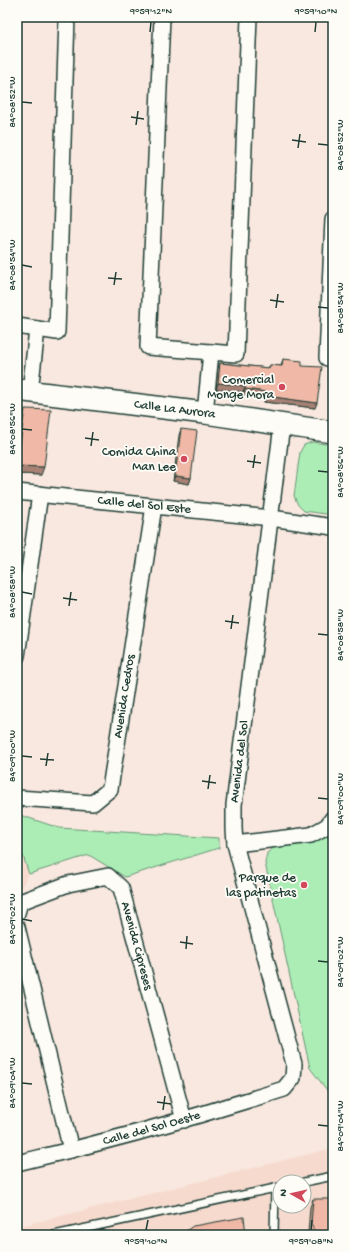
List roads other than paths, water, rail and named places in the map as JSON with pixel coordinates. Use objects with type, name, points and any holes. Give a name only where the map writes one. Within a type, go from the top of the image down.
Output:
[{"type":"street","points":[[17,326],[57,332],[67,17]]},
{"type":"street","points":[[162,17],[148,347],[236,354],[249,17]]},
{"type":"street","points":[[333,219],[327,358],[333,358]]},
{"type":"street","points":[[23,391],[37,329]]},
{"type":"street","points":[[205,414],[211,352]]},
{"type":"street","name":"Calle La Aurora","points":[[23,391],[333,432]]},
{"type":"street","name":"Avenida del Sol","points":[[282,425],[234,805],[234,828],[235,844],[294,1064],[293,1078],[284,1089]]},
{"type":"street","name":"Calle del Sol Este","points":[[17,492],[271,518],[333,527]]},
{"type":"street","points":[[17,656],[40,494]]},
{"type":"street","name":"Avenida Cedros","points":[[17,798],[93,803],[110,789],[154,506]]},
{"type":"street","points":[[235,844],[311,835],[327,826],[333,818]]},
{"type":"street","name":"Avenida Cipreses","points":[[17,914],[20,902],[68,884],[108,876],[121,888],[184,1120]]},
{"type":"street","points":[[17,927],[71,1150]]},
{"type":"street","name":"Calle del Sol Oeste","points":[[17,1163],[184,1120],[284,1089]]},
{"type":"lane","points":[[312,1180],[333,1176]]},
{"type":"lane","points":[[54,1235],[272,1189]]},
{"type":"lane","points":[[274,1235],[275,1214]]},
{"type":"place","name":"Comercial Monge Mora","points":[[282,387]]},
{"type":"place","name":"Comida China Man Lee","points":[[184,459]]},
{"type":"place","name":"Parque de las patinetas","points":[[304,885]]}]
